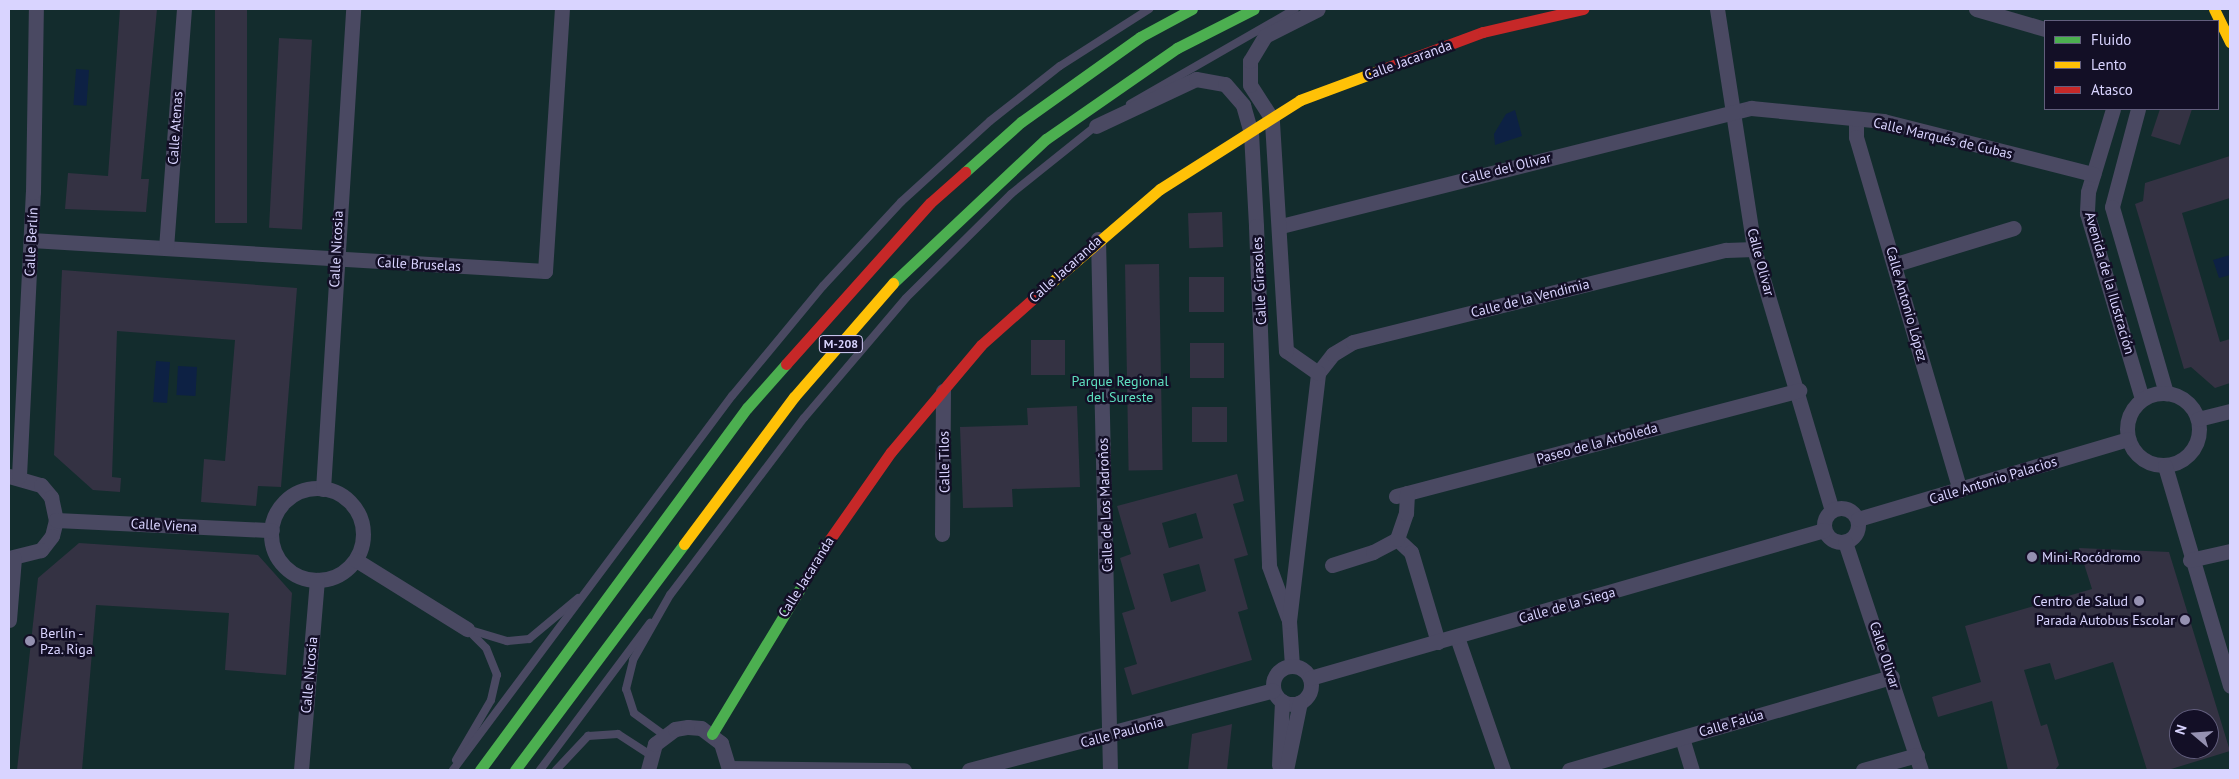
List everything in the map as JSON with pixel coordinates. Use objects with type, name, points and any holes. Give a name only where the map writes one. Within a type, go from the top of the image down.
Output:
[{"type":"main road","name":"M-208","points":[[480,770],[747,408],[930,203],[1021,122],[1140,37],[1192,9]]},
{"type":"main road","name":"M-208","points":[[515,770],[794,398],[914,259],[1046,139],[1177,48],[1254,9]]},
{"type":"main road","name":"Calle Jacaranda","points":[[712,734],[724,708],[849,508],[981,345],[1098,239],[1160,189],[1251,133],[1300,100],[1483,32],[1583,9]]},
{"type":"main road","points":[[2216,12],[2230,42]]},
{"type":"street","name":"Calle Berlín","points":[[14,476],[31,240],[36,9]]},
{"type":"street","name":"Calle Atenas","points":[[166,248],[184,9]]},
{"type":"street","name":"Calle Nicosia","points":[[323,489],[353,9]]},
{"type":"street","name":"Calle Bruselas","points":[[31,240],[546,271],[562,9]]},
{"type":"street","name":"Calle Girasoles","points":[[1286,351],[1281,226],[1272,119],[1250,85],[1250,60],[1266,36],[1318,9]]},
{"type":"street","name":"Calle Olivar","points":[[1717,9],[1754,249],[1799,390],[1832,510]]},
{"type":"street","points":[[1976,9],[2044,29]]},
{"type":"street","name":"Calle Girasoles","points":[[1096,126],[1196,79],[1225,84],[1243,105],[1251,133],[1262,352],[1269,566],[1289,621]]},
{"type":"street","name":"Calle Marqués de Cubas","points":[[1732,111],[1751,108],[1883,121],[2093,174]]},
{"type":"street","name":"Avenida de la Ilustración","points":[[2113,110],[2093,174],[2088,213],[2142,399]]},
{"type":"street","name":"Avenida de la Ilustración","points":[[2138,110],[2112,207],[2166,393]]},
{"type":"street","name":"Calle del Olivar","points":[[1281,226],[1732,111]]},
{"type":"street","name":"Calle Antonio López","points":[[1856,119],[1856,137],[1896,264],[1960,490]]},
{"type":"street","points":[[1896,264],[2014,228]]},
{"type":"street","name":"Calle de Los Madroños","points":[[1098,239],[1111,734],[1110,770]]},
{"type":"street","name":"Calle de la Vendimia","points":[[1318,373],[1333,354],[1353,342],[1726,250],[1754,249]]},
{"type":"street","points":[[1262,352],[1286,351],[1318,373]]},
{"type":"street","name":"Calle Girasoles","points":[[1292,666],[1289,621],[1318,373]]},
{"type":"street","name":"Paseo de la Arboleda","points":[[1397,538],[1406,512],[1401,495],[1799,390]]},
{"type":"street","name":"Calle Tilos","points":[[942,534],[943,391]]},
{"type":"street","points":[[2166,393],[2191,406],[2198,419],[2199,435],[2193,450],[2165,466],[2142,459],[2128,440],[2127,424],[2142,399],[2166,393]]},
{"type":"street","points":[[2198,419],[2230,411]]},
{"type":"street","name":"Calle Antonio Palacios","points":[[1858,519],[2128,440]]},
{"type":"street","points":[[2165,466],[2190,560],[2224,646],[2230,686]]},
{"type":"street","points":[[9,620],[11,558],[40,550],[52,536],[56,520],[46,490],[14,476]]},
{"type":"street","points":[[323,489],[342,496],[361,520],[363,540],[356,560],[335,577],[317,580],[298,576],[282,564],[273,546],[272,530],[286,500],[304,490],[323,489]]},
{"type":"street","points":[[1846,508],[1858,519],[1856,533],[1845,542],[1832,540],[1824,530],[1832,510],[1846,508]]},
{"type":"street","name":"Calle Viena","points":[[56,520],[272,530]]},
{"type":"street","name":"Calle de la Siega","points":[[1310,678],[1824,530]]},
{"type":"street","points":[[1332,565],[1373,552],[1397,538],[1411,552],[1438,642]]},
{"type":"street","name":"Calle Olivar","points":[[1845,542],[1892,677],[1921,770]]},
{"type":"street","points":[[2190,560],[2230,551]]},
{"type":"street","points":[[356,560],[467,629]]},
{"type":"street","name":"Calle Nicosia","points":[[301,770],[317,580]]},
{"type":"street","points":[[1457,637],[1503,770]]},
{"type":"street","points":[[1280,770],[1279,671],[1292,666],[1310,678],[1310,689],[1300,702],[1286,770]]},
{"type":"street","name":"Calle Falúa","points":[[1569,770],[1892,677]]},
{"type":"street","points":[[1278,695],[1300,702]]},
{"type":"street","name":"Calle Paulonia","points":[[969,770],[1278,695]]},
{"type":"street","points":[[649,763],[664,735],[688,727],[712,734],[721,743],[729,769],[904,770]]},
{"type":"street","points":[[1682,738],[1692,770]]},
{"type":"street","points":[[1863,770],[1917,755]]},
{"type":"lane","points":[[452,770],[732,396],[823,286],[902,202],[1060,66],[1149,9]]},
{"type":"lane","points":[[540,770],[804,418],[906,298],[1011,194],[1096,126],[1164,80],[1295,9]]},
{"type":"lane","points":[[467,629],[507,641],[529,639],[587,590]]},
{"type":"lane","points":[[664,735],[634,713],[626,689],[633,660],[670,595]]},
{"type":"lane","points":[[452,770],[491,700],[497,675],[486,648],[467,629]]},
{"type":"lane","points":[[556,770],[588,736],[618,734],[649,763]]},
{"type":"green space","name":"Parque Regional del Sureste","points":[[9,9],[2230,9],[2230,770],[9,770]]},
{"type":"water","points":[[76,69],[89,70],[86,106],[73,105]]},
{"type":"water","points":[[1515,110],[1522,136],[1495,145],[1494,134],[1506,114]]},
{"type":"water","points":[[2230,255],[2230,275],[2219,278],[2213,260]]},
{"type":"water","points":[[156,361],[170,362],[167,403],[153,402]]},
{"type":"water","points":[[178,366],[197,367],[195,396],[176,395]]},
{"type":"building","points":[[120,9],[157,9],[141,179],[149,179],[146,212],[65,209],[68,173],[108,176]]},
{"type":"building","points":[[215,9],[247,9],[247,223],[215,223]]},
{"type":"building","points":[[279,38],[312,40],[302,229],[269,228]]},
{"type":"building","points":[[2160,110],[2192,110],[2180,145],[2151,136]]},
{"type":"building","points":[[2230,156],[2230,198],[2182,213],[2220,342],[2230,339],[2230,383],[2215,388],[2191,367],[2184,369],[2135,204],[2143,201],[2145,183]]},
{"type":"building","points":[[1222,212],[1223,247],[1189,248],[1188,213]]},
{"type":"building","points":[[1159,264],[1163,470],[1129,471],[1125,265]]},
{"type":"building","points":[[62,270],[297,288],[281,487],[258,486],[256,506],[201,502],[204,459],[225,461],[235,340],[117,331],[112,477],[121,478],[120,492],[93,490],[54,455]]},
{"type":"building","points":[[1189,277],[1224,277],[1224,312],[1189,312]]},
{"type":"building","points":[[1031,340],[1065,340],[1065,375],[1031,375]]},
{"type":"building","points":[[1190,343],[1224,343],[1224,378],[1190,378]]},
{"type":"building","points":[[1077,406],[1080,487],[1012,489],[1013,507],[963,508],[960,427],[1028,425],[1027,408]]},
{"type":"building","points":[[1192,407],[1227,407],[1227,442],[1192,442]]},
{"type":"building","points":[[1237,474],[1244,501],[1233,504],[1248,555],[1234,559],[1248,609],[1238,612],[1252,660],[1132,695],[1124,668],[1137,664],[1122,613],[1135,609],[1120,558],[1131,554],[1117,506]],"holes":[[[1196,513],[1203,538],[1169,548],[1162,523]],[[1199,564],[1206,591],[1171,602],[1163,574]]]},
{"type":"building","points":[[79,543],[258,555],[292,593],[286,675],[225,670],[229,613],[96,605],[82,770],[17,770],[38,578]]},
{"type":"building","points":[[2079,548],[2169,552],[2217,709],[2169,709],[2169,759],[2204,759],[2168,770],[2147,770],[2113,662],[2055,680],[2050,663],[2024,670],[2041,726],[2047,724],[2059,765],[2055,770],[2008,770],[1992,701],[1938,717],[1932,697],[1981,682],[1965,626],[2092,589]]},
{"type":"building","points":[[2219,715],[2230,751],[2219,754]]},
{"type":"building","points":[[1232,724],[1227,770],[1188,770],[1192,734]]},
{"type":"traffic: fast","points":[[965,172],[1021,122],[1140,37],[1192,9]]},
{"type":"traffic: fast","points":[[893,283],[1046,139],[1177,48],[1254,9]]},
{"type":"traffic: fast","points":[[480,770],[747,408],[786,364]]},
{"type":"traffic: fast","points":[[712,734],[830,539]]},
{"type":"traffic: fast","points":[[515,770],[684,544]]},
{"type":"traffic: slow","points":[[2214,9],[2230,42]]},
{"type":"traffic: slow","points":[[1046,287],[1160,189],[1300,100],[1378,71]]},
{"type":"traffic: slow","points":[[684,544],[794,397],[893,283]]},
{"type":"traffic: jam","points":[[1378,71],[1483,32],[1583,9]]},
{"type":"traffic: jam","points":[[786,364],[930,203],[965,172]]},
{"type":"traffic: jam","points":[[830,539],[891,452],[981,345],[1046,287]]},
{"type":"place","name":"Mini-Rocódromo","points":[[2032,557]]},
{"type":"place","name":"Centro de Salud","points":[[2139,601]]},
{"type":"place","name":"Parada Autobus Escolar","points":[[2185,620]]},
{"type":"place","name":"Berlín - Pza. Riga","points":[[30,641]]}]
